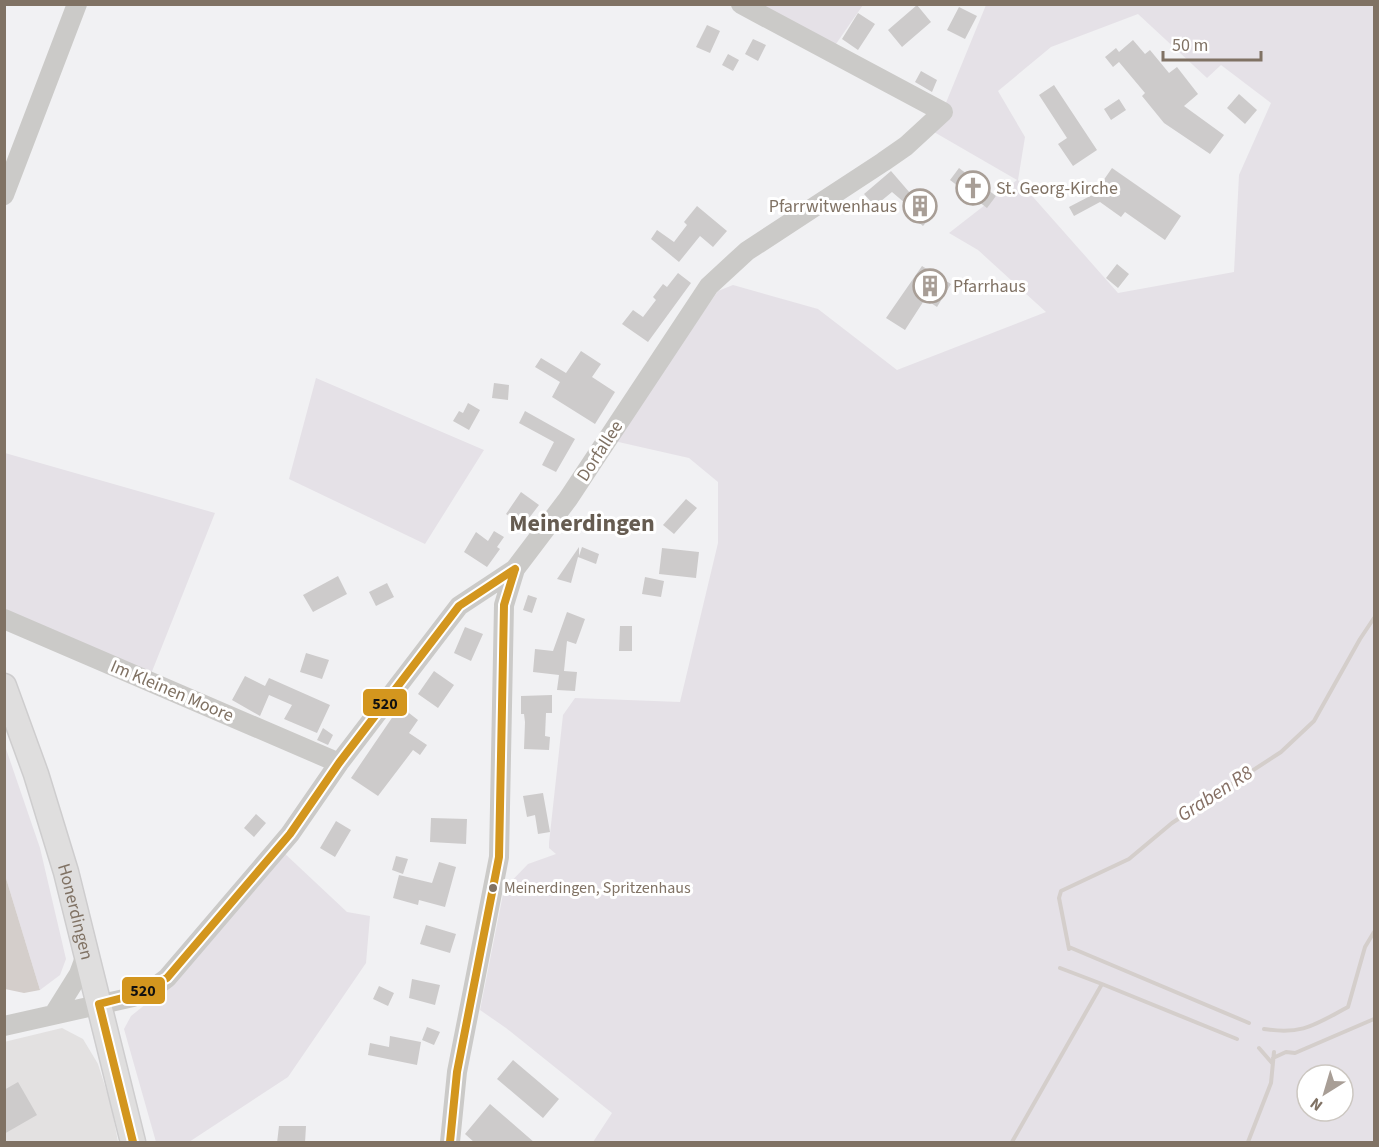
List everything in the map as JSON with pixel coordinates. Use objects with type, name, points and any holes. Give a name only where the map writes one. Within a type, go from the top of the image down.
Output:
[{"type":"main road","name":"Honerdingen","points":[[4,686],[36,774],[66,872],[133,1143]]},
{"type":"street","points":[[4,195],[76,4]]},
{"type":"street","name":"Dorfallee","points":[[450,1143],[457,1072],[499,857],[504,605],[515,569],[568,499],[709,286],[747,251],[891,157],[943,112],[741,4]]},
{"type":"street","points":[[4,1026],[133,997],[152,990],[167,978],[290,834],[339,763],[459,606],[515,569]]},
{"type":"street","points":[[475,595],[504,605]]},
{"type":"street","name":"Im Kleinen Moore","points":[[4,618],[339,763]]},
{"type":"street","points":[[54,1014],[79,974],[86,955]]},
{"type":"shaded area","points":[[737,5],[863,5],[829,54]]},
{"type":"shaded area","points":[[986,5],[1374,5],[1374,1142],[593,1142],[612,1113],[506,1028],[480,1010],[504,889],[528,864],[556,854],[549,848],[549,843],[563,715],[575,698],[680,702],[718,543],[718,482],[689,458],[614,441],[718,291],[733,285],[818,309],[897,370],[1046,312],[978,250],[949,233],[1017,180],[934,132]],"holes":[[[1138,14],[1207,78],[1221,65],[1271,103],[1239,175],[1234,272],[1118,293],[1018,180],[1025,137],[998,91],[1051,47]]]},
{"type":"shaded area","points":[[316,378],[484,450],[425,544],[289,479]]},
{"type":"shaded area","points":[[5,453],[215,513],[149,679],[5,611]]},
{"type":"shaded area","points":[[4,743],[40,848],[66,959],[60,975],[40,990],[5,875]]},
{"type":"shaded area","points":[[282,851],[347,912],[370,916],[366,963],[288,1077],[189,1142],[156,1142],[124,1029],[131,1016],[172,983]]},
{"type":"shaded area","points":[[4,875],[40,990],[24,993],[5,989]]},
{"type":"shaded area","points":[[62,1028],[83,1039],[98,1064],[111,1105],[118,1142],[5,1142],[4,1042]]},
{"type":"building","points":[[917,5],[931,22],[902,47],[888,30]]},
{"type":"building","points":[[959,7],[977,16],[965,39],[947,30]]},
{"type":"building","points":[[858,13],[875,24],[858,50],[842,39]]},
{"type":"building","points":[[707,25],[720,31],[710,53],[696,47]]},
{"type":"building","points":[[753,39],[766,45],[758,61],[745,54]]},
{"type":"building","points":[[1133,40],[1145,54],[1150,50],[1169,73],[1177,67],[1198,94],[1184,106],[1224,135],[1210,154],[1164,123],[1142,96],[1145,93],[1119,62],[1113,67],[1105,57],[1116,48],[1119,52]]},
{"type":"building","points":[[728,54],[739,60],[733,71],[722,65]]},
{"type":"building","points":[[921,71],[937,80],[932,92],[915,82]]},
{"type":"building","points":[[1054,85],[1097,150],[1073,166],[1058,144],[1067,138],[1039,95]]},
{"type":"building","points":[[1239,94],[1257,110],[1245,124],[1227,108]]},
{"type":"building","points":[[1119,99],[1126,110],[1111,120],[1104,109]]},
{"type":"building","name":"St. Georg-Kirche","points":[[959,168],[996,196],[987,208],[950,180]]},
{"type":"building","points":[[1112,168],[1181,216],[1165,240],[1125,212],[1121,217],[1100,202],[1074,216],[1069,207],[1094,194]]},
{"type":"building","points":[[891,171],[910,193],[912,190],[936,211],[923,226],[915,219],[919,215],[892,192],[875,206],[864,194]]},
{"type":"building","points":[[697,206],[727,231],[713,247],[700,236],[679,262],[651,239],[657,230],[674,242],[687,225],[684,222]]},
{"type":"building","points":[[1117,264],[1129,274],[1118,288],[1106,278]]},
{"type":"building","points":[[922,266],[951,284],[937,307],[925,299],[905,330],[886,318]]},
{"type":"building","points":[[678,273],[691,283],[648,342],[622,324],[633,310],[643,317],[656,300],[653,297],[663,284],[667,287]]},
{"type":"building","points":[[581,351],[601,364],[592,377],[615,392],[595,424],[552,397],[560,382],[535,367],[541,358],[566,373]]},
{"type":"building","points":[[494,383],[509,385],[508,400],[492,398]]},
{"type":"building","points":[[468,403],[480,410],[469,430],[453,421],[459,411],[463,413]]},
{"type":"building","points":[[525,411],[575,439],[556,472],[542,465],[554,442],[519,423]]},
{"type":"building","points":[[521,492],[539,505],[523,526],[506,514]]},
{"type":"building","points":[[686,499],[697,508],[674,534],[663,525]]},
{"type":"building","points":[[494,531],[504,537],[497,547],[500,549],[487,567],[464,552],[476,532],[488,541]]},
{"type":"building","points":[[579,547],[579,556],[582,547],[599,554],[596,564],[578,557],[571,583],[557,579]]},
{"type":"building","points":[[662,548],[699,552],[696,578],[659,574]]},
{"type":"building","points":[[338,576],[347,594],[313,612],[303,595]]},
{"type":"building","points":[[645,577],[664,581],[661,597],[642,594]]},
{"type":"building","points":[[387,583],[394,597],[376,606],[369,592]]},
{"type":"building","points":[[528,595],[537,598],[532,613],[523,610]]},
{"type":"building","points":[[567,612],[585,619],[576,644],[567,641],[564,671],[577,672],[575,691],[557,690],[559,675],[533,672],[535,649],[553,651]]},
{"type":"building","points":[[620,626],[632,626],[632,651],[619,651]]},
{"type":"building","points":[[465,627],[483,634],[471,661],[454,653]]},
{"type":"building","points":[[306,653],[329,660],[322,679],[300,672]]},
{"type":"building","points":[[434,671],[454,685],[438,708],[418,694]]},
{"type":"building","points":[[245,676],[265,686],[269,678],[330,705],[317,733],[284,719],[292,705],[269,695],[260,716],[232,700]]},
{"type":"building","points":[[552,695],[552,713],[546,713],[545,736],[550,737],[549,750],[524,749],[525,722],[524,714],[521,714],[521,696]]},
{"type":"building","points":[[400,706],[418,720],[409,733],[427,745],[420,755],[413,750],[378,796],[351,778]]},
{"type":"building","points":[[323,728],[333,735],[328,745],[317,740]]},
{"type":"building","points":[[543,793],[550,832],[538,834],[535,815],[527,817],[523,796]]},
{"type":"building","points":[[256,814],[266,823],[254,837],[244,828]]},
{"type":"building","points":[[431,818],[467,819],[466,844],[430,842]]},
{"type":"building","points":[[336,821],[351,830],[335,857],[320,848]]},
{"type":"building","points":[[396,856],[408,859],[403,874],[392,870]]},
{"type":"building","points":[[439,862],[456,867],[445,907],[419,900],[418,905],[393,898],[399,875],[432,883]]},
{"type":"building","points":[[426,925],[456,934],[450,953],[420,944]]},
{"type":"building","points":[[412,979],[440,985],[435,1005],[409,998]]},
{"type":"building","points":[[379,986],[394,993],[388,1006],[373,999]]},
{"type":"building","points":[[427,1027],[440,1032],[434,1045],[422,1040]]},
{"type":"building","points":[[390,1036],[421,1042],[417,1065],[368,1055],[370,1043],[389,1047]]},
{"type":"building","points":[[513,1060],[559,1099],[543,1118],[497,1079]]},
{"type":"building","points":[[18,1082],[37,1115],[4,1134],[4,1090]]},
{"type":"building","points":[[490,1104],[535,1143],[475,1143],[465,1134]]},
{"type":"building","points":[[279,1126],[306,1126],[305,1143],[277,1143]]},
{"type":"waterway","name":"Graben R8","points":[[1069,949],[1059,898],[1061,891],[1129,859],[1172,823],[1281,752],[1314,721],[1374,618]]},
{"type":"waterway","points":[[1264,1029],[1289,1031],[1308,1027],[1348,1007],[1365,947],[1374,932]]},
{"type":"waterway","points":[[1069,947],[1249,1023]]},
{"type":"waterway","name":"Graben R8","points":[[1012,1142],[1102,984],[1060,968]]},
{"type":"waterway","points":[[1102,984],[1237,1039]]},
{"type":"waterway","points":[[1273,1058],[1286,1052],[1295,1053],[1374,1019]]},
{"type":"waterway","points":[[1259,1048],[1272,1063]]},
{"type":"waterway","points":[[1248,1142],[1271,1083],[1274,1052]]},
{"type":"transit line","name":"520","points":[[133,1142],[99,1004],[134,995],[167,978],[290,834],[339,763],[459,606],[515,569]]},
{"type":"transit line","name":"520","points":[[450,1142],[457,1072],[499,857],[504,605],[515,569]]},
{"type":"place","name":"St. Georg-Kirche","points":[[973,188]]},
{"type":"place","name":"Pfarrwitwenhaus","points":[[920,206]]},
{"type":"place","name":"Pfarrhaus","points":[[930,286]]},
{"type":"place","name":"Meinerdingen, Spritzenhaus","points":[[493,888]]},
{"type":"district","name":"Meinerdingen","points":[[582,523]]}]
